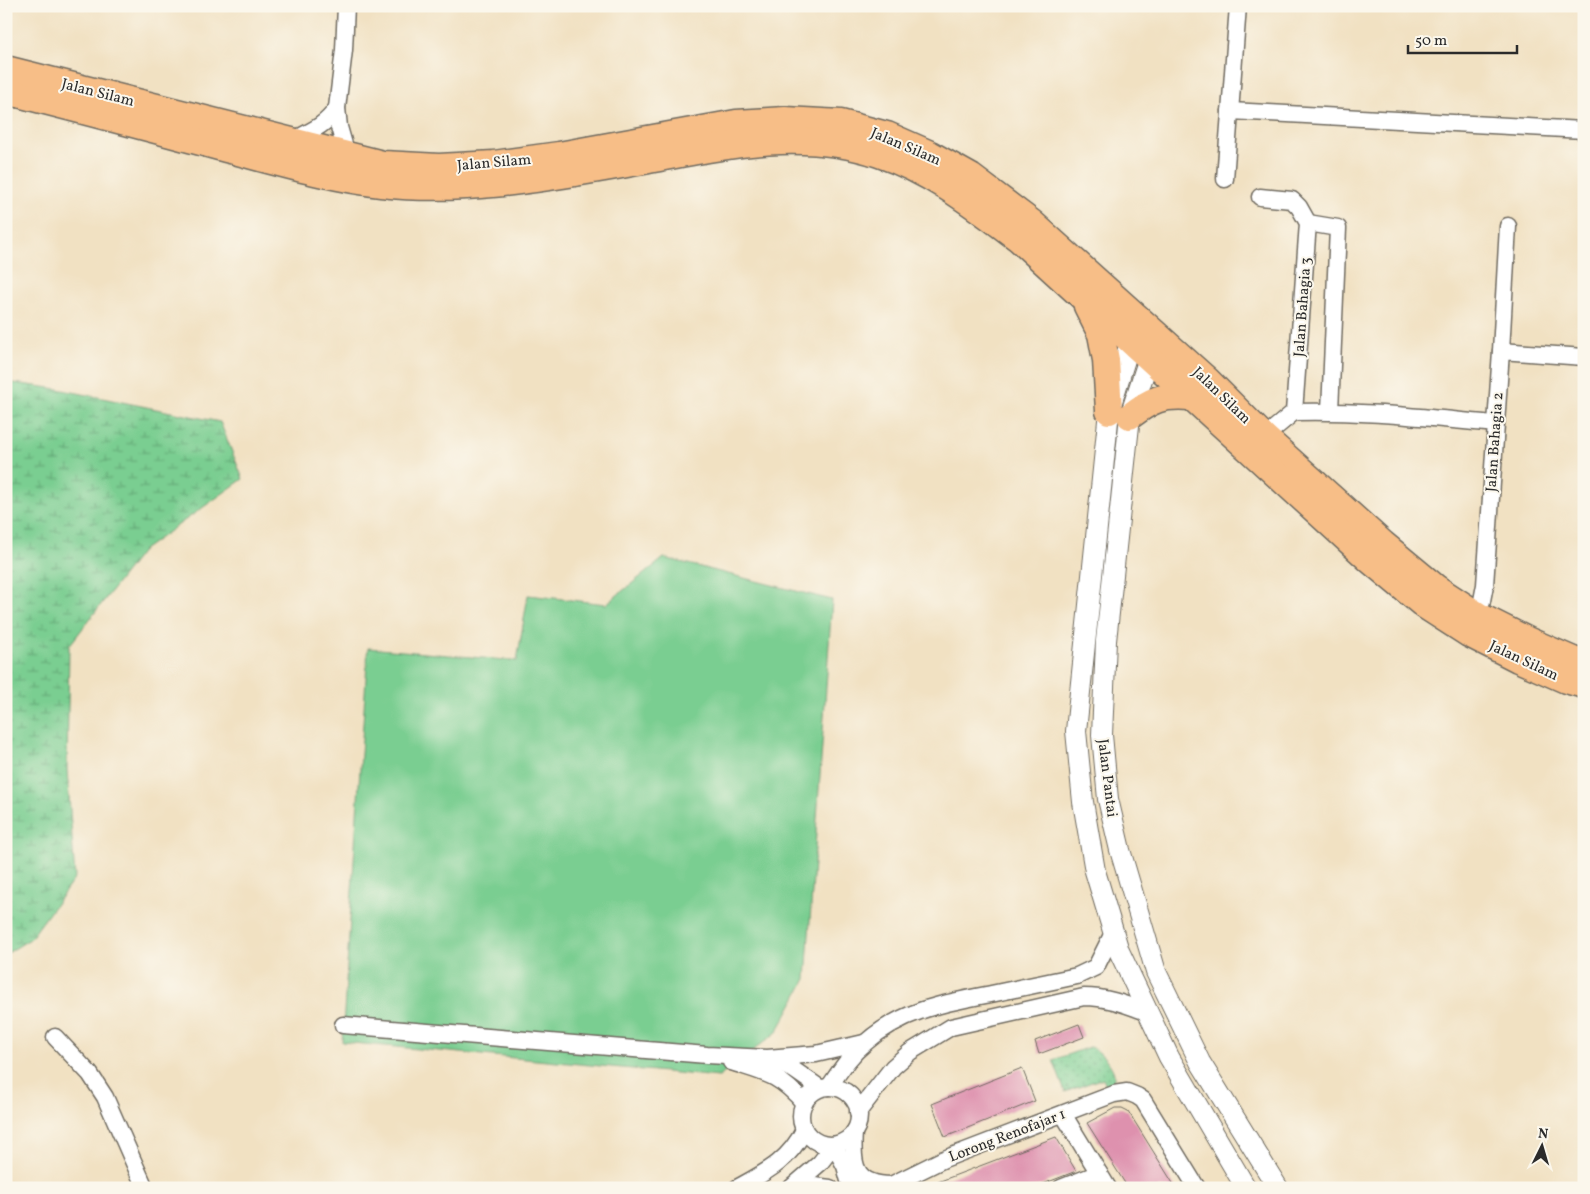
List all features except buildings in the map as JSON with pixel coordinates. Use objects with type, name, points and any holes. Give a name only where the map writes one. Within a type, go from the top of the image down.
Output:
[{"type":"highway","name":"Jalan Silam","points":[[6,69],[383,164],[439,166],[494,164],[559,155],[736,123],[785,120],[841,123],[887,135],[930,154],[971,177],[1032,223],[1156,349],[1190,396],[1370,560],[1424,604],[1469,634],[1518,659],[1566,680],[1584,685]]},
{"type":"highway","name":"Jalan Silam","points":[[6,91],[321,174],[381,184],[439,187],[496,184],[562,175],[738,144],[785,140],[838,143],[880,154],[921,172],[960,194],[1019,239],[1081,294],[1137,331]]},
{"type":"highway","points":[[1081,294],[1101,334],[1120,414],[1154,400],[1171,396],[1190,396]]},
{"type":"highway","name":"Jalan Silam","points":[[1156,349],[1207,380],[1264,437],[1436,588],[1479,616],[1527,640],[1584,663]]},
{"type":"street","points":[[346,6],[344,50],[337,108],[339,128],[347,155]]},
{"type":"street","points":[[1225,179],[1238,6]]},
{"type":"street","points":[[292,141],[330,119],[337,108]]},
{"type":"street","points":[[1230,111],[1584,130]]},
{"type":"street","points":[[1260,197],[1292,200],[1299,207],[1308,223],[1338,228],[1330,411]]},
{"type":"street","name":"Jalan Bahagia 3","points":[[1294,412],[1308,223]]},
{"type":"street","name":"Jalan Bahagia 2","points":[[1479,616],[1484,585],[1508,226]]},
{"type":"street","name":"Jalan Pantai","points":[[1137,331],[1120,414],[1076,731],[1083,802],[1095,872],[1119,951],[1169,1057],[1246,1188]]},
{"type":"street","name":"Jalan Pantai","points":[[1156,349],[1120,414],[1102,734],[1108,799],[1120,850],[1156,972],[1200,1062],[1278,1188]]},
{"type":"street","points":[[1501,351],[1584,356]]},
{"type":"street","points":[[1264,437],[1294,412],[1330,411],[1388,414],[1495,424]]},
{"type":"street","points":[[825,1088],[864,1043],[897,1020],[935,1005],[1076,976],[1096,967],[1114,933]]},
{"type":"street","points":[[858,1112],[893,1067],[910,1052],[951,1027],[1084,997],[1099,997],[1118,1001],[1149,1013]]},
{"type":"street","points":[[343,1025],[707,1055],[766,1058],[816,1054],[864,1043]]},
{"type":"street","points":[[55,1038],[90,1074],[105,1097],[144,1188]]},
{"type":"street","points":[[707,1055],[770,1074],[782,1081],[804,1103]]},
{"type":"street","points":[[766,1058],[794,1070],[825,1088]]},
{"type":"street","points":[[854,1132],[845,1140],[834,1145],[826,1145],[810,1137],[804,1130],[800,1115],[804,1103],[810,1094],[825,1088],[838,1088],[849,1094],[856,1103],[858,1112],[858,1121],[854,1132],[853,1159],[864,1178],[872,1183],[888,1186]]},
{"type":"street","name":"Lorong Renofajar 1","points":[[888,1186],[944,1159],[1114,1094],[1126,1092],[1143,1100],[1197,1188]]},
{"type":"street","points":[[1063,1114],[1108,1188]]},
{"type":"street","points":[[737,1188],[766,1172],[786,1156],[797,1143],[804,1130]]},
{"type":"street","points":[[791,1188],[820,1163],[834,1145]]},
{"type":"street","points":[[834,1145],[845,1166],[851,1188]]},
{"type":"street","points":[[1061,1188],[1099,1173]]},
{"type":"street","points":[[800,1188],[814,1186],[830,1188]]},
{"type":"green space","points":[[6,382],[58,389],[220,422],[243,479],[143,550],[69,646],[67,769],[75,878],[30,939],[6,954]]},
{"type":"green space","points":[[664,558],[832,600],[806,979],[777,1032],[719,1077],[342,1042],[368,648],[517,661],[528,595],[606,604]]},
{"type":"green space","points":[[1089,1047],[1106,1059],[1114,1073],[1113,1082],[1107,1087],[1103,1078],[1065,1092],[1053,1060]]}]
